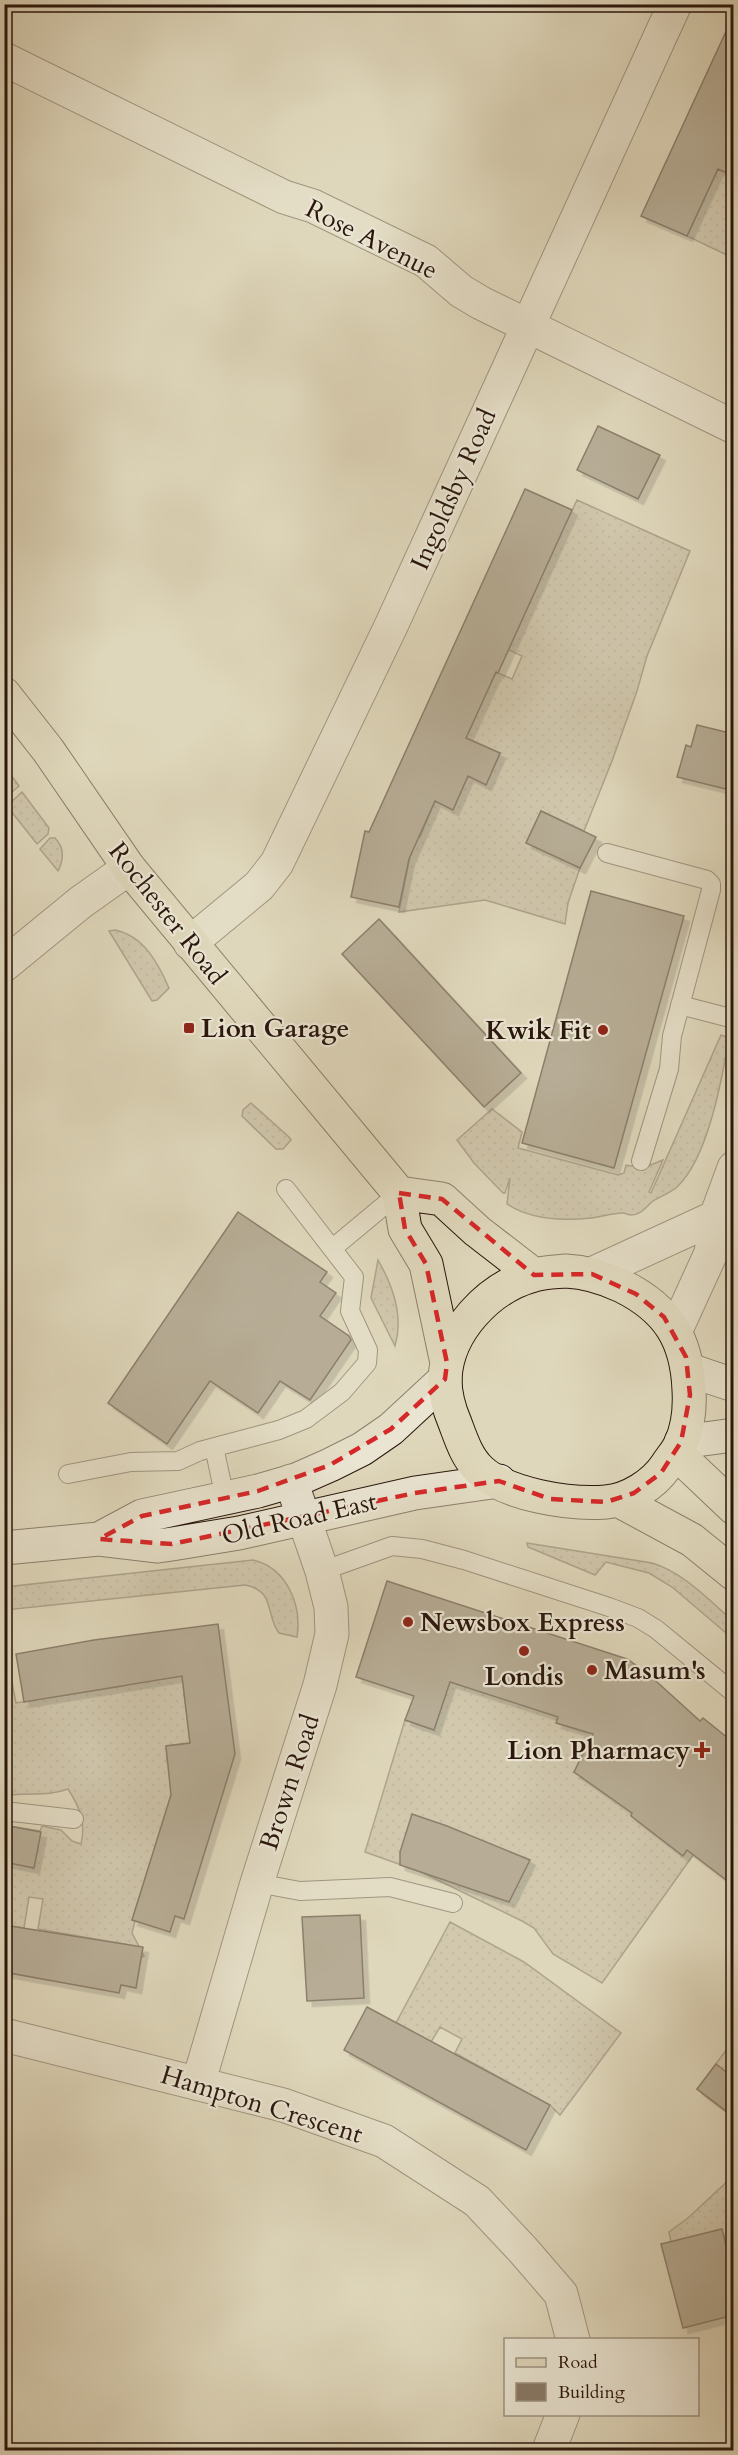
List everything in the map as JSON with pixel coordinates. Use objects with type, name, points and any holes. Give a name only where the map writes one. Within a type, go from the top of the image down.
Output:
[{"type":"main road","name":"Rochester Road","points":[[4,694],[48,750],[129,868],[399,1193]]},
{"type":"main road","points":[[446,1371],[459,1334],[486,1301],[509,1285],[534,1275],[566,1271],[592,1274],[636,1294],[664,1317],[675,1332],[689,1370],[688,1415],[679,1448],[661,1473],[647,1485],[618,1500],[606,1502],[550,1499],[532,1495],[480,1470],[462,1442],[449,1409],[446,1371],[426,1264],[405,1229],[399,1193],[442,1199],[477,1231],[534,1275]]},
{"type":"main road","points":[[679,1448],[734,1508]]},
{"type":"main road","points":[[618,1500],[692,1540],[734,1574]]},
{"type":"street","name":"Ingoldsby Road","points":[[190,943],[259,886],[277,863],[391,626],[675,4]]},
{"type":"street","name":"Rose Avenue","points":[[4,59],[284,197],[313,206],[426,261],[461,291],[734,428]]},
{"type":"street","points":[[4,965],[129,868]]},
{"type":"street","points":[[675,1332],[711,1253],[716,1217],[734,1168]]},
{"type":"street","points":[[592,1274],[716,1217]]},
{"type":"street","points":[[689,1370],[734,1385]]},
{"type":"street","name":"Old Road East","points":[[99,1539],[142,1516],[291,1481],[330,1465],[374,1441],[404,1418],[446,1371]]},
{"type":"street","points":[[679,1448],[734,1435]]},
{"type":"street","name":"Brown Road","points":[[198,2084],[257,1883],[329,1654],[333,1622],[322,1571],[291,1481]]},
{"type":"street","name":"Old Road East","points":[[4,1548],[99,1539],[158,1546],[239,1533],[415,1493],[499,1481]]},
{"type":"street","name":"Hampton Crescent","points":[[4,2035],[283,2105],[384,2141],[477,2201],[524,2250],[561,2294],[572,2338]]},
{"type":"street","points":[[549,2451],[563,2416]]},
{"type":"lane","points":[[608,853],[709,881],[711,890],[671,1038],[671,1064],[641,1161]]},
{"type":"lane","points":[[680,1005],[734,1019]]},
{"type":"lane","points":[[68,1474],[131,1462],[178,1461],[214,1447],[279,1430],[306,1419],[342,1392],[367,1362],[368,1350],[350,1311],[354,1277],[286,1189]]},
{"type":"lane","points":[[333,1248],[399,1193]]},
{"type":"lane","points":[[214,1447],[225,1498]]},
{"type":"lane","points":[[322,1571],[392,1546],[422,1549],[464,1560],[638,1618],[656,1629],[734,1693]]},
{"type":"lane","points":[[4,1811],[74,1819]]},
{"type":"lane","points":[[257,1883],[300,1891],[390,1887],[453,1903]]},
{"type":"highlighted area","points":[[399,1193],[442,1199],[534,1275],[592,1274],[636,1294],[664,1317],[686,1357],[690,1395],[681,1442],[661,1473],[634,1493],[606,1502],[550,1499],[499,1481],[415,1493],[172,1544],[99,1539],[142,1516],[258,1491],[330,1465],[391,1429],[445,1379],[447,1363],[426,1264],[405,1229]]},
{"type":"shaded area","points":[[718,169],[733,176],[733,258],[687,236]]},
{"type":"shaded area","points":[[577,500],[690,551],[647,656],[612,761],[584,831],[541,811],[526,843],[580,868],[568,903],[565,924],[485,900],[399,912],[413,841],[420,837],[435,801],[453,809],[468,776],[486,784],[500,754],[466,738],[496,672],[512,679],[522,656],[507,649]]},
{"type":"shaded area","points":[[5,767],[19,786],[4,798]]},
{"type":"shaded area","points":[[22,792],[49,828],[48,834],[37,844],[7,806]]},
{"type":"shaded area","points":[[50,838],[55,838],[61,849],[62,858],[58,871],[40,849]]},
{"type":"shaded area","points":[[109,931],[125,933],[142,944],[155,960],[169,988],[157,1000],[152,1001]]},
{"type":"shaded area","points":[[721,1035],[729,1038],[722,1074],[712,1117],[697,1157],[688,1174],[677,1187],[653,1201],[638,1214],[619,1213],[591,1218],[558,1219],[537,1216],[516,1209],[507,1204],[510,1178],[505,1193],[503,1193],[474,1163],[457,1140],[492,1109],[522,1132],[518,1148],[618,1175],[624,1173],[626,1165],[643,1168],[663,1160],[649,1192],[651,1193]]},
{"type":"shaded area","points":[[251,1103],[289,1137],[291,1140],[283,1149],[276,1149],[242,1116],[243,1110]]},
{"type":"shaded area","points":[[378,1260],[388,1280],[398,1312],[395,1346],[371,1298]]},
{"type":"shaded area","points":[[527,1543],[652,1563],[663,1567],[696,1588],[733,1621],[733,1639],[672,1587],[649,1573],[606,1562],[595,1575],[528,1547]]},
{"type":"shaded area","points":[[253,1560],[275,1571],[290,1590],[297,1613],[297,1637],[279,1633],[266,1598],[255,1588],[245,1585],[5,1610],[5,1587]]},
{"type":"shaded area","points":[[181,1669],[190,1743],[166,1746],[167,1762],[177,1776],[132,1920],[135,1921],[132,1933],[144,1956],[141,1958],[135,1946],[38,1929],[43,1899],[29,1897],[24,1928],[5,1925],[5,1823],[9,1826],[40,1831],[42,1826],[61,1830],[72,1841],[81,1844],[83,1829],[79,1809],[68,1789],[52,1793],[5,1796],[5,1676],[11,1677],[16,1703],[124,1686]]},
{"type":"shaded area","points":[[452,1675],[564,1699],[557,1723],[587,1733],[602,1713],[608,1717],[588,1744],[574,1772],[608,1796],[659,1779],[631,1815],[659,1837],[706,1837],[602,1983],[553,1954],[534,1928],[522,1921],[421,1872],[365,1852],[405,1720],[434,1730]]},
{"type":"shaded area","points":[[450,1922],[524,1962],[621,2033],[560,2115],[550,2105],[455,2053],[462,2039],[440,2027],[431,2042],[396,2023]]},
{"type":"shaded area","points":[[733,2041],[733,2117],[697,2089]]},
{"type":"shaded area","points":[[733,2176],[732,2271],[671,2242],[669,2232],[688,2218]]},
{"type":"building","points":[[734,14],[734,176],[718,169],[687,236],[641,216]]},
{"type":"building","points":[[598,426],[660,455],[638,499],[577,470]]},
{"type":"building","points":[[525,489],[572,510],[466,738],[500,753],[486,785],[468,776],[453,810],[435,801],[409,859],[399,907],[351,897],[365,831],[369,832]]},
{"type":"building","points":[[697,725],[734,734],[734,791],[677,777],[686,745],[691,747]]},
{"type":"building","points":[[541,811],[596,837],[580,868],[526,843]]},
{"type":"building","name":"Kwik Fit","points":[[591,891],[684,916],[614,1168],[522,1143]]},
{"type":"building","points":[[379,919],[521,1073],[484,1107],[342,954]]},
{"type":"building","points":[[238,1212],[327,1272],[320,1282],[336,1293],[320,1316],[349,1336],[351,1340],[310,1400],[280,1381],[258,1413],[210,1381],[167,1444],[108,1403]]},
{"type":"building","points":[[387,1581],[627,1659],[646,1672],[700,1721],[703,1718],[734,1743],[734,1886],[687,1850],[683,1856],[631,1816],[632,1813],[574,1772],[593,1734],[556,1723],[558,1717],[450,1682],[434,1730],[405,1720],[414,1696],[356,1677]]},
{"type":"building","points":[[218,1624],[235,1754],[184,1919],[175,1916],[170,1932],[132,1920],[171,1795],[166,1746],[190,1743],[182,1676],[24,1702],[16,1654],[94,1640]]},
{"type":"building","points":[[412,1814],[530,1860],[509,1902],[400,1865],[400,1852]]},
{"type":"building","points":[[9,1826],[41,1832],[34,1868],[4,1862]]},
{"type":"building","points":[[360,1915],[364,1998],[307,2001],[302,1917]]},
{"type":"building","points":[[4,1925],[143,1947],[136,1988],[121,1985],[119,1993],[4,1972]]},
{"type":"building","points":[[367,2007],[550,2105],[526,2150],[344,2050]]},
{"type":"building","points":[[716,2064],[734,2078],[734,2117],[697,2089]]},
{"type":"building","points":[[722,2229],[734,2277],[734,2315],[683,2328],[661,2244]]},
{"type":"place","name":"Lion Garage","points":[[189,1028]]},
{"type":"place","name":"Kwik Fit","points":[[603,1030]]},
{"type":"place","name":"Newsbox Express","points":[[408,1622]]},
{"type":"place","name":"Londis","points":[[524,1651]]},
{"type":"place","name":"Masum's","points":[[592,1670]]},
{"type":"place","name":"Lion Pharmacy","points":[[702,1750]]}]
